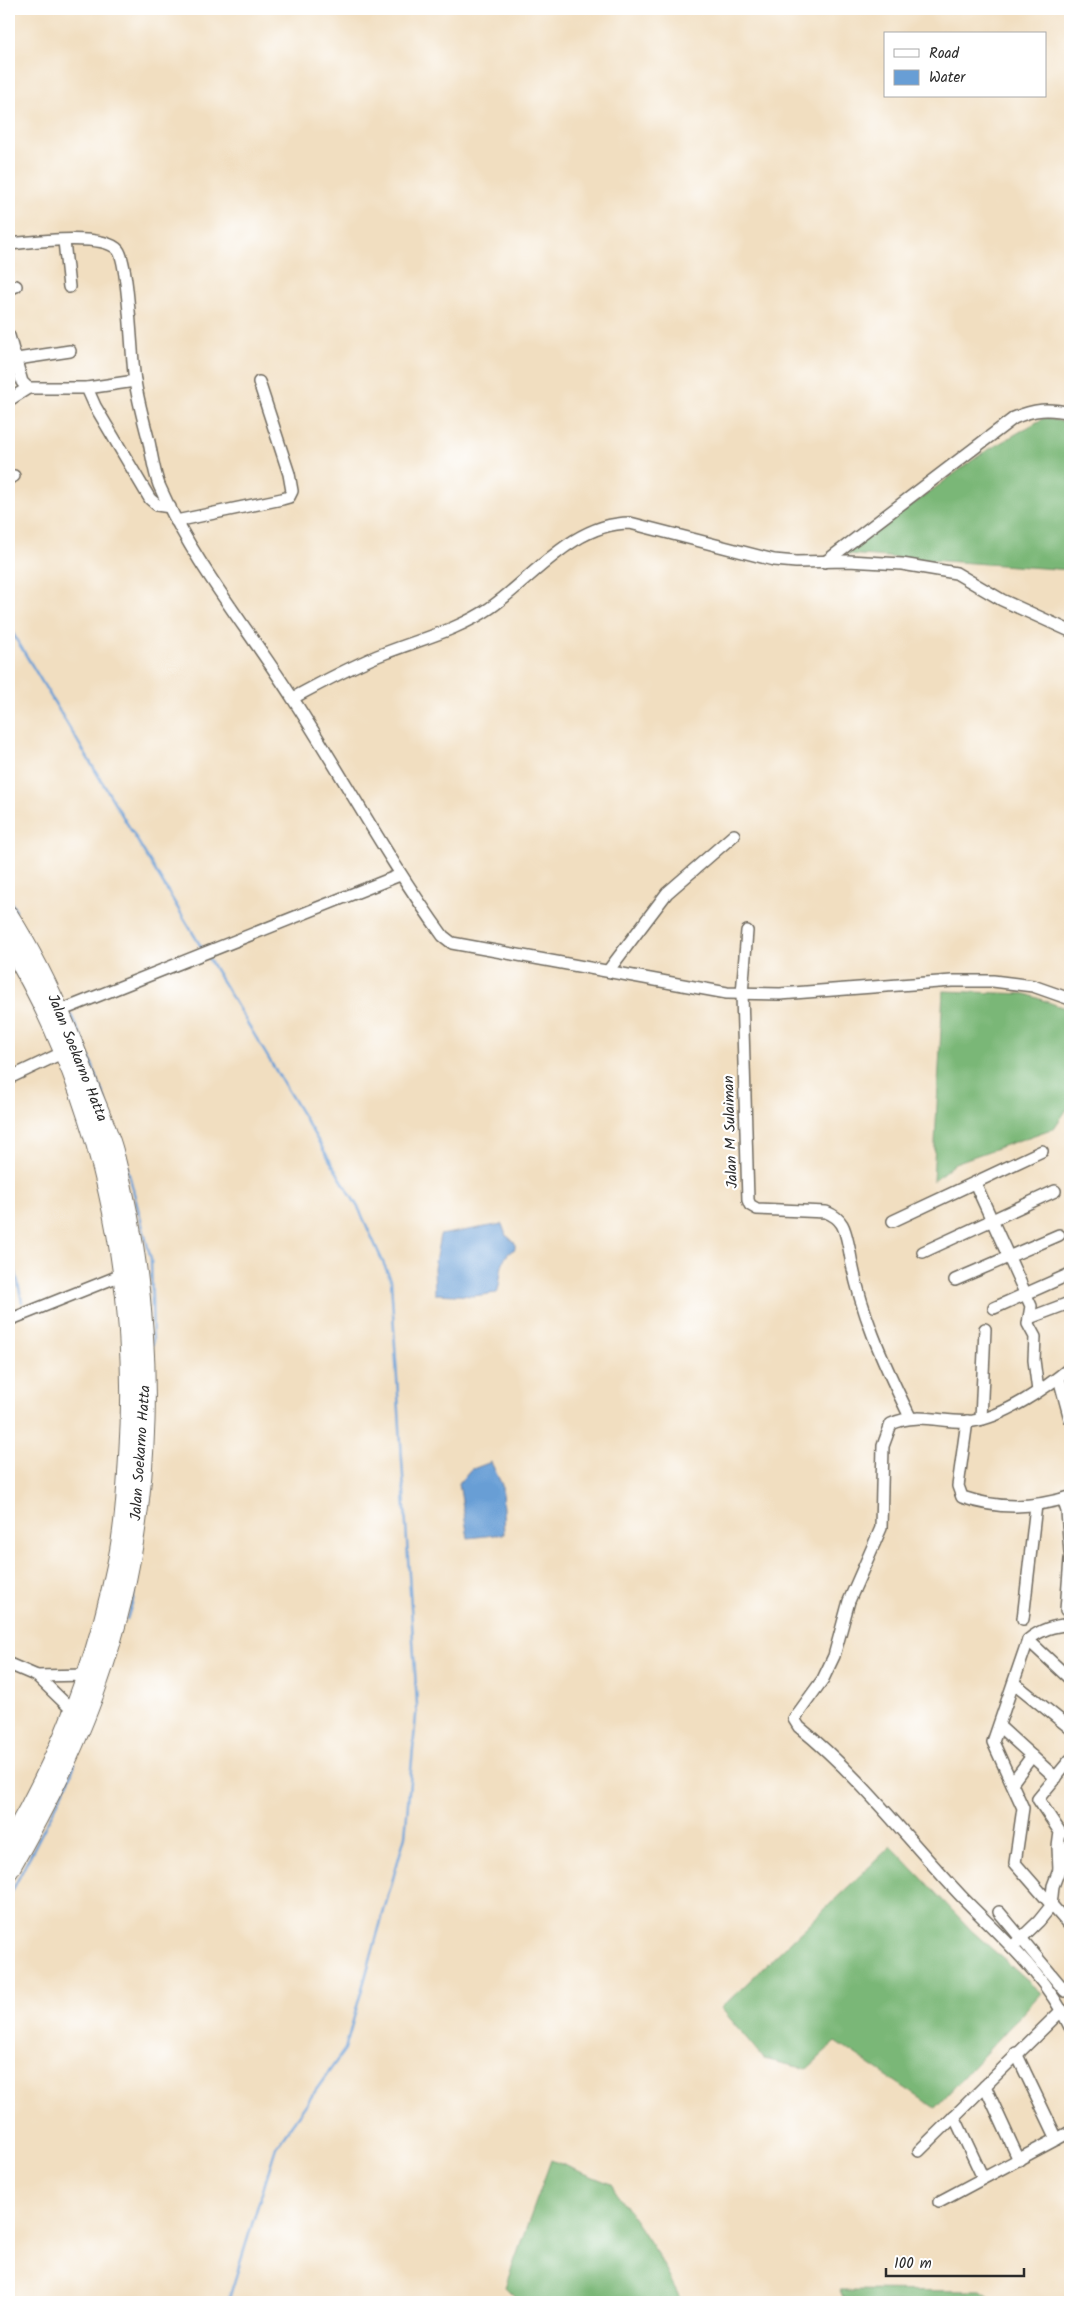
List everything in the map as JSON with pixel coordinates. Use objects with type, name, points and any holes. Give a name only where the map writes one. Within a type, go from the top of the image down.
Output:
[{"type":"highway","name":"Jalan Soekarno Hatta","points":[[9,915],[67,1008],[115,1153],[138,1263],[146,1347],[146,1426],[128,1576],[99,1683],[84,1723],[44,1806],[9,1871]]},
{"type":"highway","name":"Jalan Soekarno Hatta","points":[[9,944],[64,1052],[96,1144],[124,1274],[132,1389],[125,1507],[115,1568],[87,1675],[72,1711],[9,1843]]},
{"type":"street","points":[[64,241],[69,287]]},
{"type":"street","points":[[9,244],[64,241],[101,242],[114,246],[120,251],[135,381],[158,482],[176,521],[210,579],[293,698],[400,875],[443,936],[452,943],[715,992],[780,994],[962,981],[1016,983],[1032,986],[1070,999]]},
{"type":"street","points":[[9,336],[22,382],[28,388]]},
{"type":"street","points":[[17,359],[70,351]]},
{"type":"street","points":[[9,400],[28,388],[87,388],[135,381]]},
{"type":"street","points":[[176,521],[289,497],[292,491],[289,474],[260,382]]},
{"type":"street","points":[[87,388],[92,401],[144,490],[157,504],[170,508]]},
{"type":"street","points":[[825,562],[1014,418],[1027,412],[1046,409],[1070,413]]},
{"type":"street","points":[[293,698],[367,660],[439,634],[469,620],[490,608],[562,548],[616,523],[630,523],[774,560],[902,564],[956,573],[1002,600],[1070,631]]},
{"type":"street","points":[[608,971],[667,893],[734,835]]},
{"type":"street","points":[[67,1008],[400,875]]},
{"type":"street","points":[[742,994],[747,931]]},
{"type":"street","name":"Jalan M Sulaiman","points":[[742,994],[750,1205],[758,1209],[826,1212],[833,1215],[845,1226],[853,1271],[867,1324],[910,1416]]},
{"type":"street","points":[[9,1078],[64,1052]]},
{"type":"street","points":[[893,1221],[1042,1151]]},
{"type":"street","points":[[975,1183],[1031,1306],[1028,1324],[1035,1337],[1034,1360],[1038,1390]]},
{"type":"street","points":[[923,1252],[1055,1191]]},
{"type":"street","points":[[955,1280],[1059,1235]]},
{"type":"street","points":[[9,1320],[124,1274]]},
{"type":"street","points":[[994,1308],[1068,1275]]},
{"type":"street","points":[[1029,1318],[1069,1303]]},
{"type":"street","points":[[981,1419],[985,1329]]},
{"type":"street","points":[[1065,1991],[1017,1943],[962,1896],[886,1812],[799,1727],[794,1719],[823,1679],[834,1656],[849,1601],[881,1528],[883,1446],[886,1431],[891,1424],[910,1416],[967,1421],[981,1419],[1004,1410],[1058,1378],[1070,1368]]},
{"type":"street","points":[[1058,1378],[1070,1419]]},
{"type":"street","points":[[967,1421],[958,1486],[962,1497],[1003,1507],[1036,1505],[1067,1498],[1070,1553]]},
{"type":"street","points":[[1023,1619],[1036,1505]]},
{"type":"street","points":[[1066,1610],[1070,1559]]},
{"type":"street","points":[[1070,1624],[1052,1626],[1037,1633],[1028,1640],[1000,1727],[993,1742],[1023,1808],[1015,1863],[1070,1926]]},
{"type":"street","points":[[1028,1640],[1070,1680]]},
{"type":"street","points":[[9,1664],[37,1676],[72,1711]]},
{"type":"street","points":[[37,1676],[87,1675]]},
{"type":"street","points":[[1014,1683],[1070,1728]]},
{"type":"street","points":[[1000,1727],[1056,1778]]},
{"type":"street","points":[[1012,1783],[1032,1756]]},
{"type":"street","points":[[1023,1808],[1038,1799],[1070,1760]]},
{"type":"street","points":[[1017,1943],[1051,1906],[1053,1886],[1058,1870],[1070,1846],[1038,1799]]},
{"type":"street","points":[[1058,1870],[1060,1832]]},
{"type":"street","points":[[999,1912],[1017,1943],[1049,1988],[1070,2027]]},
{"type":"street","points":[[919,2150],[1062,2010]]},
{"type":"street","points":[[1016,2053],[1057,2139]]},
{"type":"street","points":[[985,2086],[1019,2160]]},
{"type":"street","points":[[954,2116],[983,2178]]},
{"type":"street","points":[[938,2202],[1070,2132]]},
{"type":"green space","points":[[1044,418],[1070,423],[1070,570],[846,554],[981,454]]},
{"type":"green space","points":[[943,991],[1026,994],[1070,1010],[1070,1105],[1054,1128],[955,1163],[933,1181]]},
{"type":"green space","points":[[891,1846],[972,1931],[1041,1993],[935,2108],[836,2042],[807,2069],[764,2059],[721,2008]]},
{"type":"green space","points":[[551,2160],[611,2184],[659,2257],[682,2302],[520,2302],[505,2287]]},
{"type":"green space","points":[[840,2290],[980,2291],[996,2302],[845,2302]]},
{"type":"water","points":[[502,1224],[506,1235],[515,1243],[515,1249],[505,1257],[497,1293],[474,1296],[435,1294],[434,1268],[440,1235]]},
{"type":"water","points":[[491,1462],[502,1485],[504,1534],[468,1538],[459,1483],[470,1470]]},
{"type":"waterway","points":[[9,627],[203,950]]},
{"type":"waterway","points":[[9,899],[16,911]]},
{"type":"waterway","points":[[207,956],[359,1209],[391,1280],[417,1705],[405,1836],[345,2049],[276,2147],[228,2302]]},
{"type":"waterway","points":[[71,1015],[83,1040],[109,1110]]},
{"type":"waterway","points":[[121,1143],[151,1259],[153,1344]]},
{"type":"waterway","points":[[9,1239],[22,1302]]},
{"type":"waterway","points":[[127,1619],[133,1600],[136,1578]]},
{"type":"waterway","points":[[9,1897],[69,1780],[75,1763]]}]
